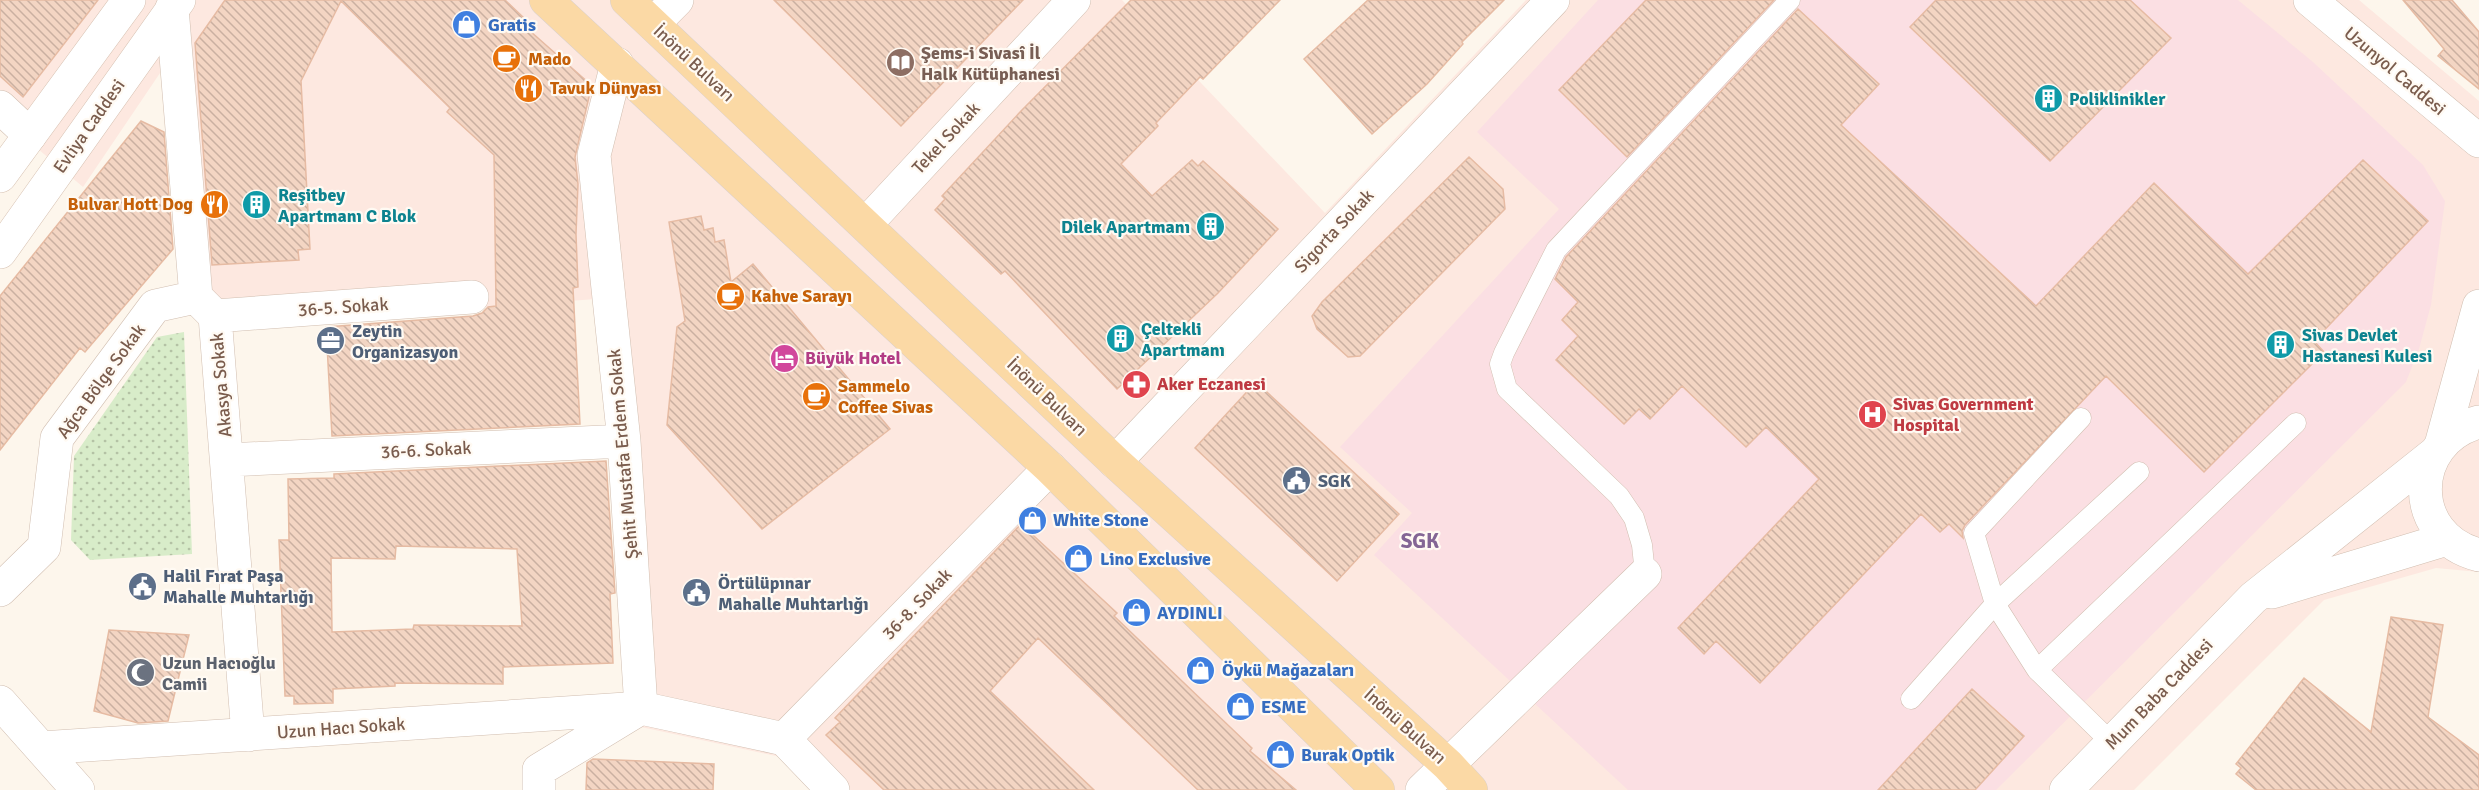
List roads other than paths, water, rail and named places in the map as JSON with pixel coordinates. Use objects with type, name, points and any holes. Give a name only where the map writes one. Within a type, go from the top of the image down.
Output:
[{"type":"main road","points":[[546,0],[1050,468],[1378,790]]},
{"type":"main road","name":"İnönü Bulvarı","points":[[627,0],[1115,462],[1448,765],[1471,790]]},
{"type":"street","points":[[0,176],[129,0]]},
{"type":"street","points":[[653,24],[677,0]]},
{"type":"street","name":"Tekel Sokak","points":[[866,224],[1074,0]]},
{"type":"street","name":"Sigorta Sokak","points":[[1115,462],[1553,0]]},
{"type":"street","name":"Uzunyol Caddesi","points":[[2310,0],[2479,141]]},
{"type":"street","name":"Evliya Caddesi","points":[[0,252],[176,4]]},
{"type":"street","name":"Akasya Sokak","points":[[176,4],[205,307],[227,460],[248,735]]},
{"type":"street","name":"Şehit Mustafa Erdem Sokak","points":[[617,64],[594,155],[624,441],[641,708]]},
{"type":"street","points":[[0,107],[30,135]]},
{"type":"street","name":"36-5. Sokak","points":[[205,307],[472,297]]},
{"type":"street","name":"Ağca Bölge Sokak","points":[[0,590],[44,547],[57,438],[155,306],[205,307]]},
{"type":"street","points":[[2479,306],[2438,450],[2426,476],[2426,499],[2434,522],[2447,539],[2466,551],[2479,555]]},
{"type":"street","name":"Mum Baba Caddesi","points":[[2066,790],[2253,598],[2438,450],[2458,430],[2479,422]]},
{"type":"street","name":"36-6. Sokak","points":[[227,460],[624,441]]},
{"type":"street","name":"36-8. Sokak","points":[[784,739],[1050,468]]},
{"type":"street","name":"Mum Baba Caddesi","points":[[2253,598],[2447,539]]},
{"type":"street","points":[[1422,790],[1645,574]]},
{"type":"street","points":[[0,702],[78,790]]},
{"type":"street","points":[[538,790],[539,770],[641,708]]},
{"type":"street","name":"Uzun Hacı Sokak","points":[[41,748],[641,708],[784,739]]},
{"type":"street","points":[[784,739],[833,790]]},
{"type":"lane","points":[[1645,574],[1640,536],[1634,518],[1619,496],[1507,389],[1500,364],[1556,250],[1790,0]]},
{"type":"lane","points":[[2081,418],[1974,533],[1995,604],[2037,670],[2112,743]]},
{"type":"lane","points":[[2037,670],[2296,423]]},
{"type":"lane","points":[[1911,699],[1995,604],[2139,472]]},
{"type":"place","name":"Gratis","points":[[467,25]]},
{"type":"place","name":"Mado","points":[[507,59]]},
{"type":"place","name":"Şems-i Sivasî İl Halk Kütüphanesi","points":[[900,63]]},
{"type":"place","name":"Tavuk Dünyası","points":[[529,88]]},
{"type":"place","name":"Poliklinikler","points":[[2048,99]]},
{"type":"place","name":"Bulvar Hott Dog","points":[[214,204]]},
{"type":"place","name":"Reşitbey Apartmanı C Blok","points":[[257,205]]},
{"type":"place","name":"Dilek Apartmanı","points":[[1211,227]]},
{"type":"place","name":"Kahve Sarayı","points":[[730,296]]},
{"type":"place","name":"Çeltekli Apartmanı","points":[[1120,339]]},
{"type":"place","name":"Zeytin Organizasyon","points":[[331,341]]},
{"type":"place","name":"Sivas Devlet Hastanesi Kulesi","points":[[2281,345]]},
{"type":"place","name":"Büyük Hotel","points":[[784,358]]},
{"type":"place","name":"Aker Eczanesi","points":[[1136,384]]},
{"type":"place","name":"Sammelo Coffee Sivas","points":[[817,396]]},
{"type":"place","name":"Sivas Government Hospital","points":[[1872,414]]},
{"type":"place","name":"SGK","points":[[1297,481]]},
{"type":"place","name":"White Stone","points":[[1032,520]]},
{"type":"place","name":"Lino Exclusive","points":[[1079,559]]},
{"type":"place","name":"Halil Fırat Paşa Mahalle Muhtarlığı","points":[[142,586]]},
{"type":"place","name":"Örtülüpınar Mahalle Muhtarlığı","points":[[697,593]]},
{"type":"place","name":"AYDINLI","points":[[1136,613]]},
{"type":"place","name":"Öykü Mağazaları","points":[[1201,670]]},
{"type":"place","name":"Uzun Hacıoğlu Camii","points":[[141,673]]},
{"type":"place","name":"ESME","points":[[1240,707]]},
{"type":"place","name":"Burak Optik","points":[[1280,755]]},
{"type":"district","name":"SGK","points":[[1420,541]]}]
